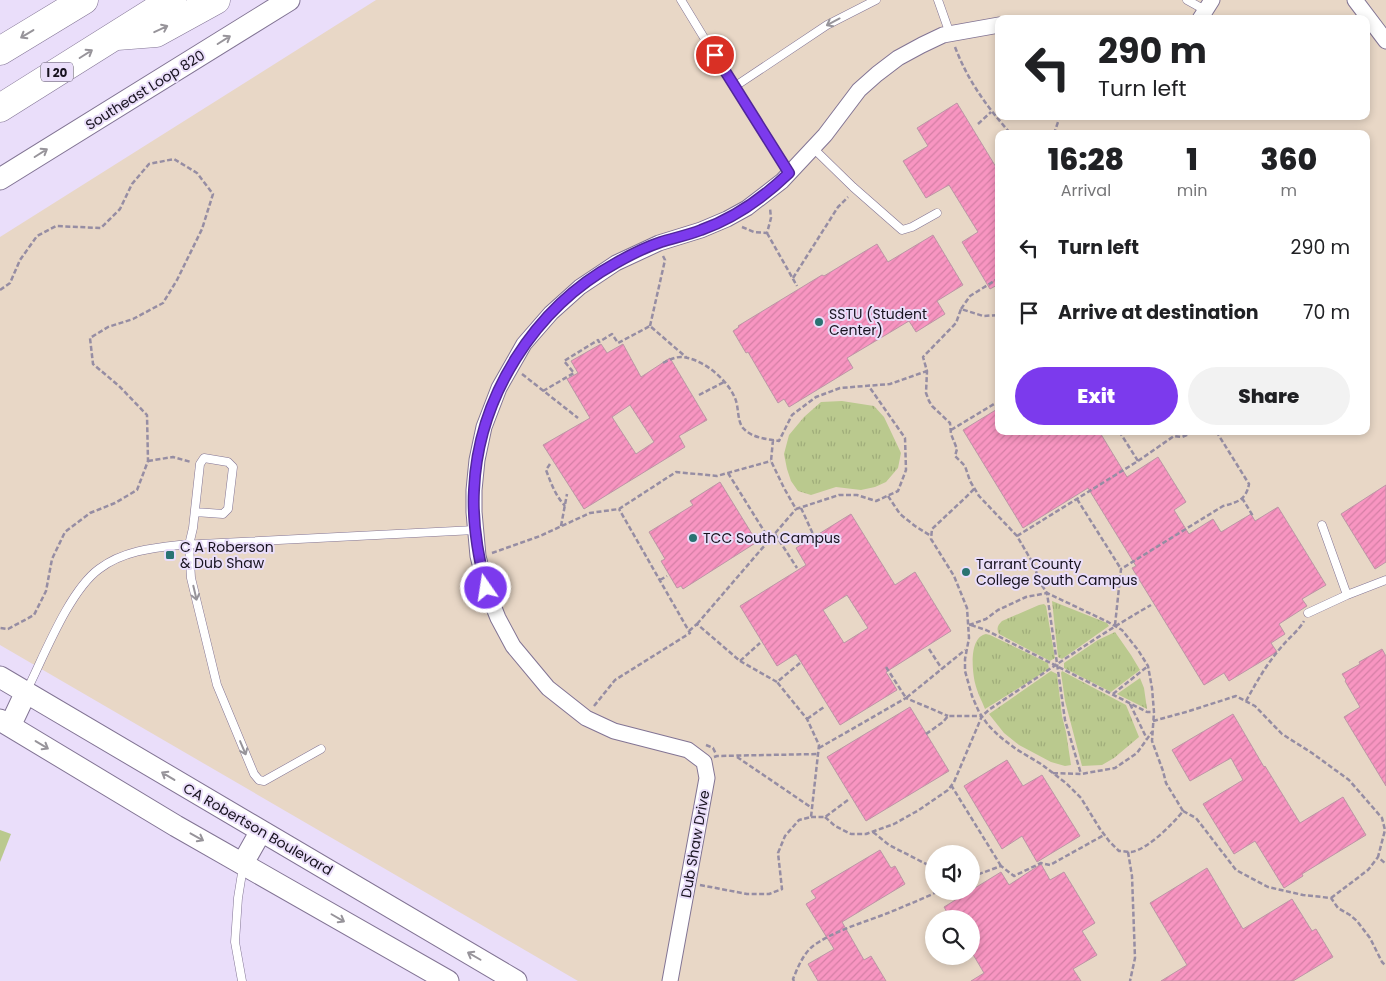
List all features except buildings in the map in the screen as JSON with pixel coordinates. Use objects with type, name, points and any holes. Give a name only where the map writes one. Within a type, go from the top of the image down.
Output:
[{"type":"highway","points":[[0,51],[84,0]]},
{"type":"highway","name":"I 20","points":[[0,108],[172,0]]},
{"type":"highway","points":[[113,36],[156,33],[216,0]]},
{"type":"street","name":"Southeast Loop 820","points":[[0,179],[289,0]]},
{"type":"street","points":[[1355,0],[1366,15]]},
{"type":"street","points":[[1370,20],[1386,41]]},
{"type":"street","points":[[712,761],[688,750],[614,731],[586,718],[548,688],[513,646],[498,618],[486,588],[485,554],[475,530],[474,490],[477,460],[484,427],[499,388],[524,344],[551,313],[580,287],[616,263],[659,243],[701,230],[747,208],[782,181],[825,135],[858,90],[898,58],[943,36],[954,43],[995,27]]},
{"type":"street","name":"CA Robertson Boulevard","points":[[0,677],[516,981]]},
{"type":"street","points":[[26,692],[5,723],[176,826],[244,863],[448,981]]},
{"type":"street","name":"Dub Shaw Drive","points":[[670,981],[707,778],[712,761]]},
{"type":"street","points":[[244,863],[261,831]]},
{"type":"lane","points":[[681,0],[789,173]]},
{"type":"lane","points":[[734,87],[827,25],[876,0]]},
{"type":"lane","points":[[938,0],[954,43]]},
{"type":"lane","points":[[1187,0],[1206,10]]},
{"type":"lane","points":[[813,148],[902,230],[912,227],[936,213]]},
{"type":"lane","points":[[194,512],[223,514],[228,509],[233,467],[228,462],[204,458],[200,464],[194,512],[193,528],[189,545],[191,578],[217,685],[254,774],[259,780],[264,782],[321,749]]},
{"type":"lane","points":[[1322,525],[1347,595]]},
{"type":"lane","points":[[26,692],[70,604],[85,584],[99,569],[114,560],[132,553],[152,548],[189,545],[475,530]]},
{"type":"lane","points":[[1308,613],[1386,580]]},
{"type":"lane","points":[[242,981],[235,942],[238,898],[244,863]]},
{"type":"path","points":[[954,43],[976,90],[995,116]]},
{"type":"path","points":[[978,124],[991,112]]},
{"type":"path","points":[[998,120],[1007,130]]},
{"type":"path","points":[[0,290],[10,283],[20,260],[37,236],[56,226],[101,228],[120,209],[132,184],[149,164],[174,159],[197,173],[213,194],[202,229],[177,280],[163,303],[133,319],[108,327],[90,338],[93,364],[119,386],[147,415],[148,461],[137,490],[116,503],[90,513],[65,532],[52,559],[46,591],[34,615],[8,628],[0,628]]},
{"type":"path","points":[[793,278],[838,207],[856,189]]},
{"type":"path","points":[[765,210],[769,206],[771,218],[767,233],[797,286]]},
{"type":"path","points":[[745,225],[739,227],[754,232],[767,233]]},
{"type":"path","points":[[650,326],[664,260],[659,243]]},
{"type":"path","points":[[995,280],[970,296],[961,310],[956,323],[923,357],[927,371],[926,394],[932,406],[950,423],[951,434],[957,449],[955,456],[965,466],[974,489],[1016,536],[1034,565],[1039,581],[1047,593],[1065,720],[1081,774]]},
{"type":"path","points":[[961,310],[983,316],[995,315]]},
{"type":"path","points":[[650,326],[688,359]]},
{"type":"path","points":[[543,391],[574,373],[564,361],[598,340],[599,342],[612,334],[618,343],[650,326]]},
{"type":"path","points":[[663,363],[673,358],[682,357],[696,361],[714,371],[735,398],[741,426],[753,436],[778,441],[792,415],[816,397],[840,388],[890,384],[927,371]]},
{"type":"path","points":[[518,378],[520,373],[578,418]]},
{"type":"path","points":[[699,395],[724,382]]},
{"type":"path","points":[[592,708],[615,680],[690,633],[689,631],[796,509],[839,495],[857,496],[876,501],[898,491],[906,470],[905,438],[868,385]]},
{"type":"path","points":[[951,430],[995,403]]},
{"type":"path","points":[[1122,435],[1138,461]]},
{"type":"path","points":[[1016,536],[1138,461],[1174,436],[1182,437],[1187,435]]},
{"type":"path","points":[[1121,569],[1223,506],[1239,502],[1247,494],[1249,484],[1218,435]]},
{"type":"path","points":[[773,440],[771,461],[796,509]]},
{"type":"path","points":[[148,461],[173,458],[200,464]]},
{"type":"path","points":[[485,554],[540,536],[590,512],[619,509],[676,472],[717,476],[771,461]]},
{"type":"path","points":[[550,464],[546,470],[550,482],[558,498],[565,506]]},
{"type":"path","points":[[728,473],[770,540]]},
{"type":"path","points":[[974,489],[932,529],[931,539],[958,584],[967,608],[969,638],[966,649],[965,671],[972,696],[982,716],[999,736],[1066,783],[1081,798],[1104,835],[1119,851],[1132,852],[1142,847],[1165,831],[1176,821],[1182,811]]},
{"type":"path","points":[[561,526],[567,494]]},
{"type":"path","points":[[888,496],[900,514],[931,536]]},
{"type":"path","points":[[1242,498],[1253,516]]},
{"type":"path","points":[[1077,499],[1121,569],[1115,626]]},
{"type":"path","points":[[801,507],[813,534]]},
{"type":"path","points":[[619,509],[689,631]]},
{"type":"path","points":[[775,534],[797,568]]},
{"type":"path","points":[[485,554],[493,560]]},
{"type":"path","points":[[660,580],[667,576]]},
{"type":"path","points":[[969,625],[986,619],[998,610],[1026,597],[1047,593],[1122,630],[1148,666],[1154,712],[1153,721],[1152,741],[1166,783],[1182,811],[1196,818],[1236,870],[1268,887],[1302,895],[1331,898],[1368,870],[1378,857],[1385,830],[1382,818],[1349,780],[1282,734],[1256,706],[1236,696],[1153,721]]},
{"type":"path","points":[[825,817],[835,826],[851,834],[866,834],[894,824],[919,810],[948,790],[954,782],[982,716],[1115,626],[1151,605]]},
{"type":"path","points":[[1246,702],[1266,666],[1301,626],[1308,613]]},
{"type":"path","points":[[697,624],[740,661],[777,682],[807,719],[819,745],[811,817]]},
{"type":"path","points":[[969,625],[986,630],[1147,712],[1154,712]]},
{"type":"path","points":[[740,661],[760,643]]},
{"type":"path","points":[[929,649],[942,669]]},
{"type":"path","points":[[818,748],[906,698],[966,649]]},
{"type":"path","points":[[777,682],[800,663]]},
{"type":"path","points":[[1113,694],[1148,666]]},
{"type":"path","points":[[886,667],[906,698],[948,716],[982,716]]},
{"type":"path","points":[[1129,702],[1147,739]]},
{"type":"path","points":[[807,719],[824,707]]},
{"type":"path","points":[[926,734],[948,716]]},
{"type":"path","points":[[1052,773],[1081,774],[1115,768],[1137,753],[1153,731]]},
{"type":"path","points":[[699,742],[713,748],[712,761],[735,756],[818,754]]},
{"type":"path","points":[[735,756],[812,808]]},
{"type":"path","points":[[951,785],[1001,866],[1014,876],[1041,863],[1050,866],[1104,835]]},
{"type":"path","points":[[688,883],[747,894],[769,894],[782,889],[778,853],[785,836],[799,820],[811,817],[825,817],[848,800]]},
{"type":"path","points":[[872,832],[889,845],[925,863]]},
{"type":"path","points":[[1382,840],[1386,837]]},
{"type":"path","points":[[1128,852],[1132,876],[1135,958],[1130,981]]},
{"type":"path","points":[[1378,857],[1386,864]]},
{"type":"path","points":[[980,874],[1001,866]]},
{"type":"path","points":[[794,981],[793,979],[799,964],[812,947],[854,926],[925,897]]},
{"type":"path","points":[[1331,898],[1338,908],[1357,921],[1370,938],[1386,966]]},
{"type":"shaded area","name":"TCC South Campus","points":[[376,0],[1386,0],[1386,981],[578,981],[0,645],[0,237]]},
{"type":"green space","points":[[842,401],[874,406],[884,417],[901,453],[898,468],[886,482],[875,487],[861,490],[836,487],[811,495],[798,491],[791,481],[784,454],[789,435],[804,417],[821,402]]},
{"type":"green space","points":[[1052,601],[1107,623],[1109,626],[1062,659],[1058,657]]},
{"type":"green space","points":[[1044,604],[1046,606],[1055,658],[1050,661],[999,634],[998,630],[1002,621]]},
{"type":"green space","points":[[1115,632],[1140,670],[1111,692],[1064,668],[1064,663],[1098,640]]},
{"type":"green space","points":[[986,634],[1048,663],[1049,669],[985,709],[974,677],[973,655],[977,641]]},
{"type":"green space","points":[[1051,671],[1057,674],[1071,765],[1065,766],[1051,762],[1019,745],[1004,733],[989,714]]},
{"type":"green space","points":[[1062,671],[1126,705],[1139,737],[1114,758],[1102,765],[1082,766],[1065,701]]},
{"type":"green space","points":[[1140,678],[1144,688],[1147,709],[1117,694]]},
{"type":"green space","points":[[0,830],[11,834],[0,862]]},
{"type":"place","name":"SSTU (Student Center)","points":[[819,322]]},
{"type":"place","name":"TCC South Campus","points":[[693,538]]},
{"type":"place","name":"C A Roberson & Dub Shaw","points":[[170,555]]},
{"type":"place","name":"Tarrant County College South Campus","points":[[966,572]]},
{"type":"route","points":[[486,588],[478,556],[475,530],[474,490],[477,460],[484,427],[499,388],[524,344],[551,313],[580,287],[616,263],[659,243],[701,230],[727,219],[747,208],[782,181],[789,173],[715,55]]}]
